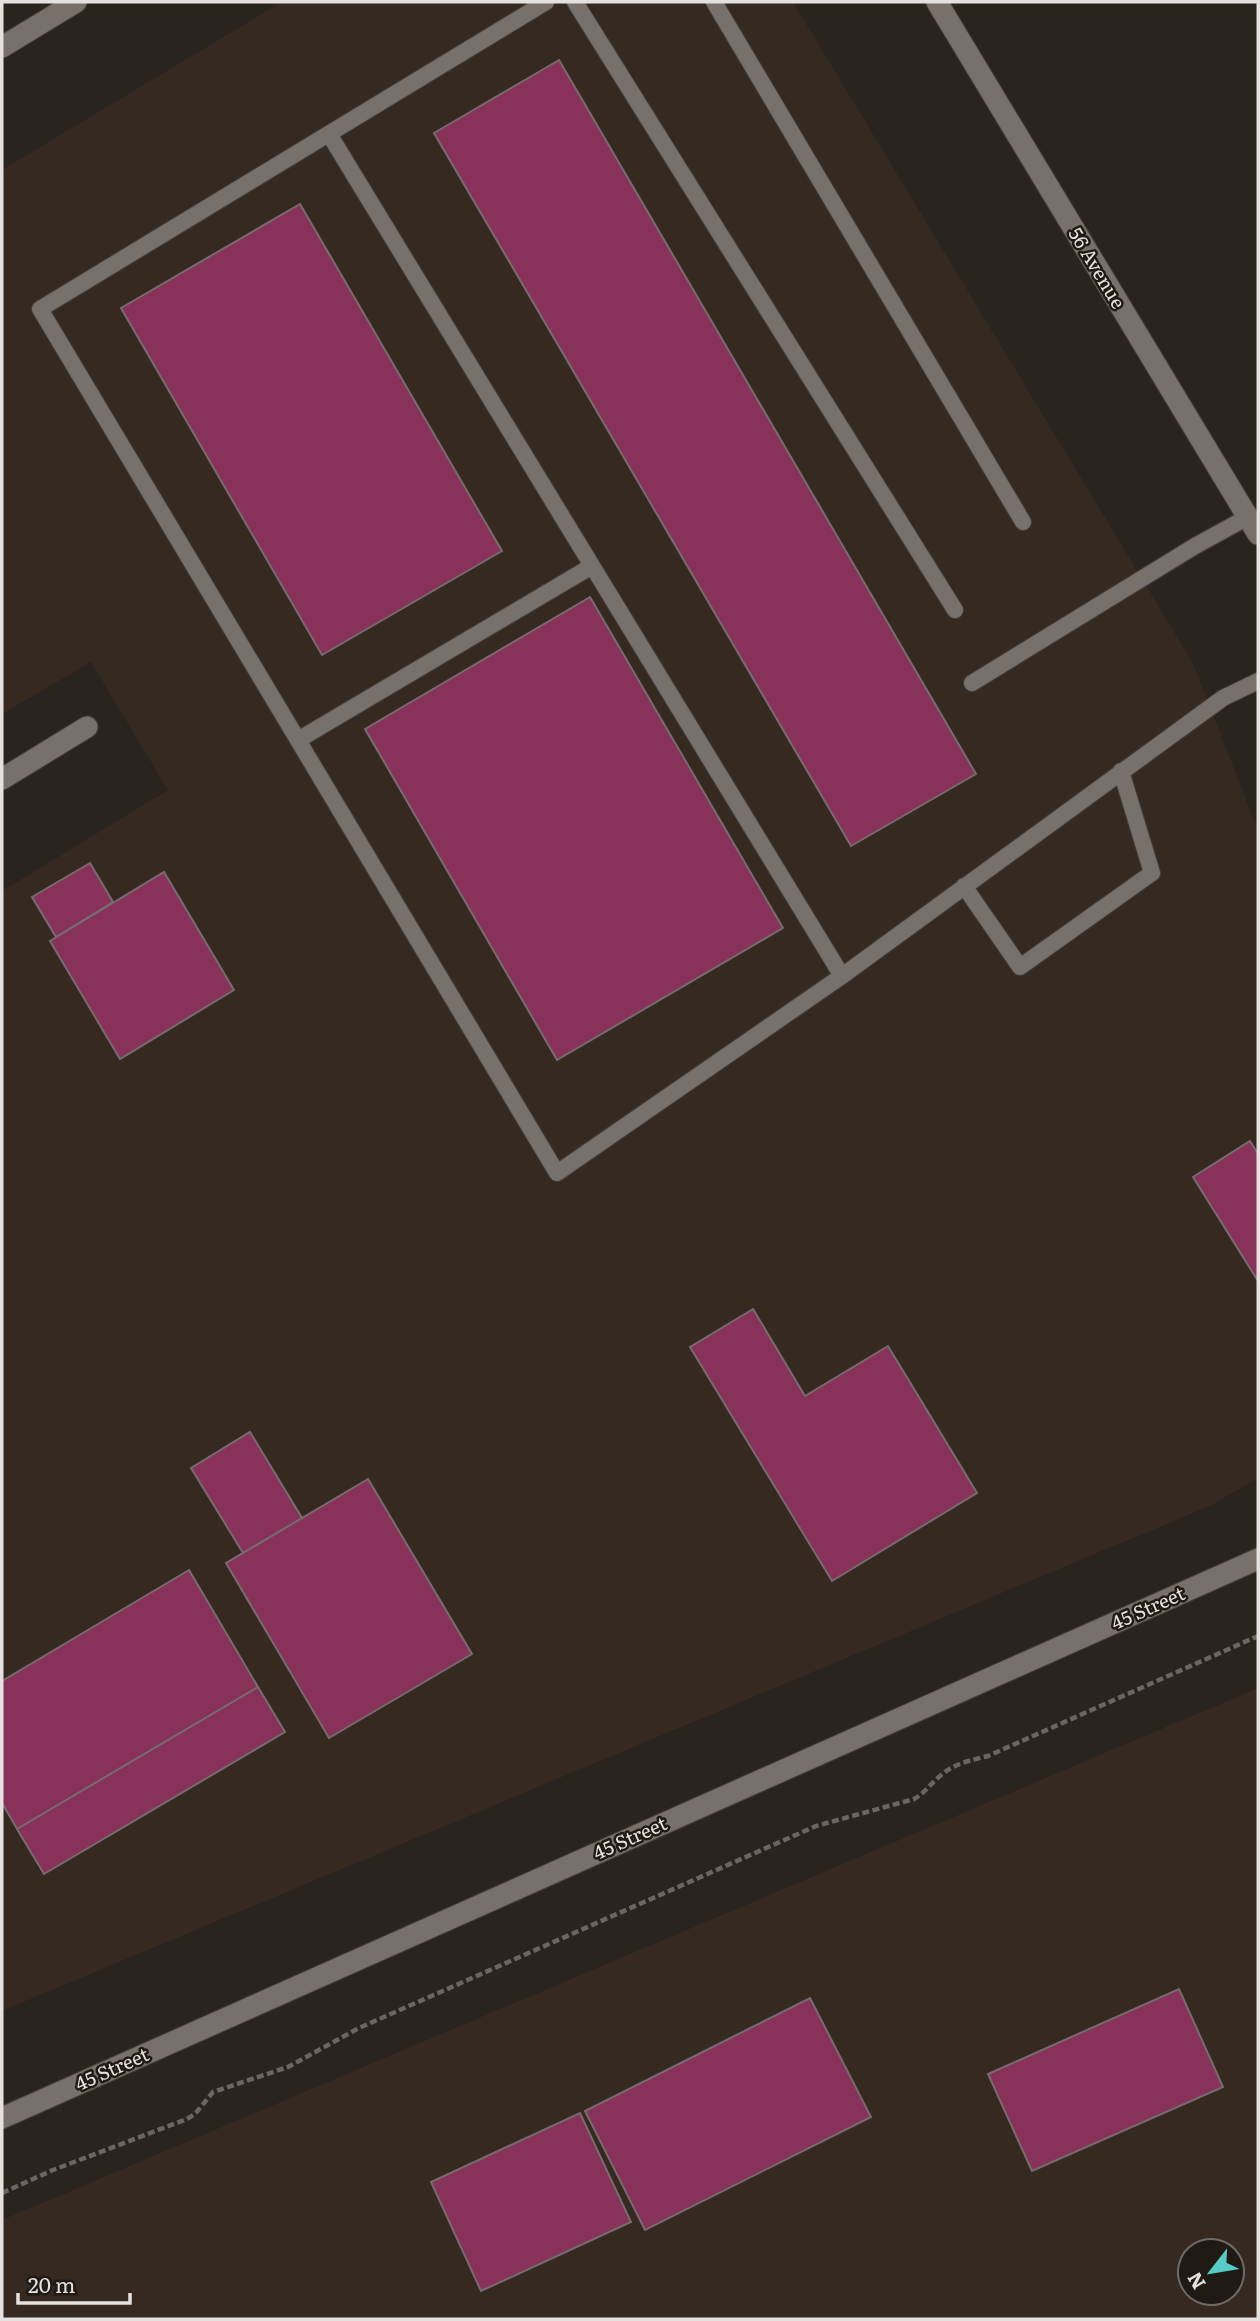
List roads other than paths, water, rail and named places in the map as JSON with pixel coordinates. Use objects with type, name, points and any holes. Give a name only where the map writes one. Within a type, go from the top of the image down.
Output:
[{"type":"main road","points":[[2,47],[76,2]]},
{"type":"main road","name":"56 Avenue","points":[[937,2],[1253,526]]},
{"type":"main road","points":[[2,779],[87,727]]},
{"type":"main road","name":"45 Street","points":[[2,2118],[1258,1559]]},
{"type":"lane","points":[[546,2],[40,309],[557,1172],[842,976],[1223,698],[1258,681]]},
{"type":"lane","points":[[575,2],[955,610]]},
{"type":"lane","points":[[714,2],[1023,522]]},
{"type":"lane","points":[[329,134],[842,976]]},
{"type":"lane","points":[[972,683],[1195,546],[1253,526]]},
{"type":"lane","points":[[298,740],[592,566]]},
{"type":"lane","points":[[964,886],[1020,967],[1152,873],[1121,771]]}]
